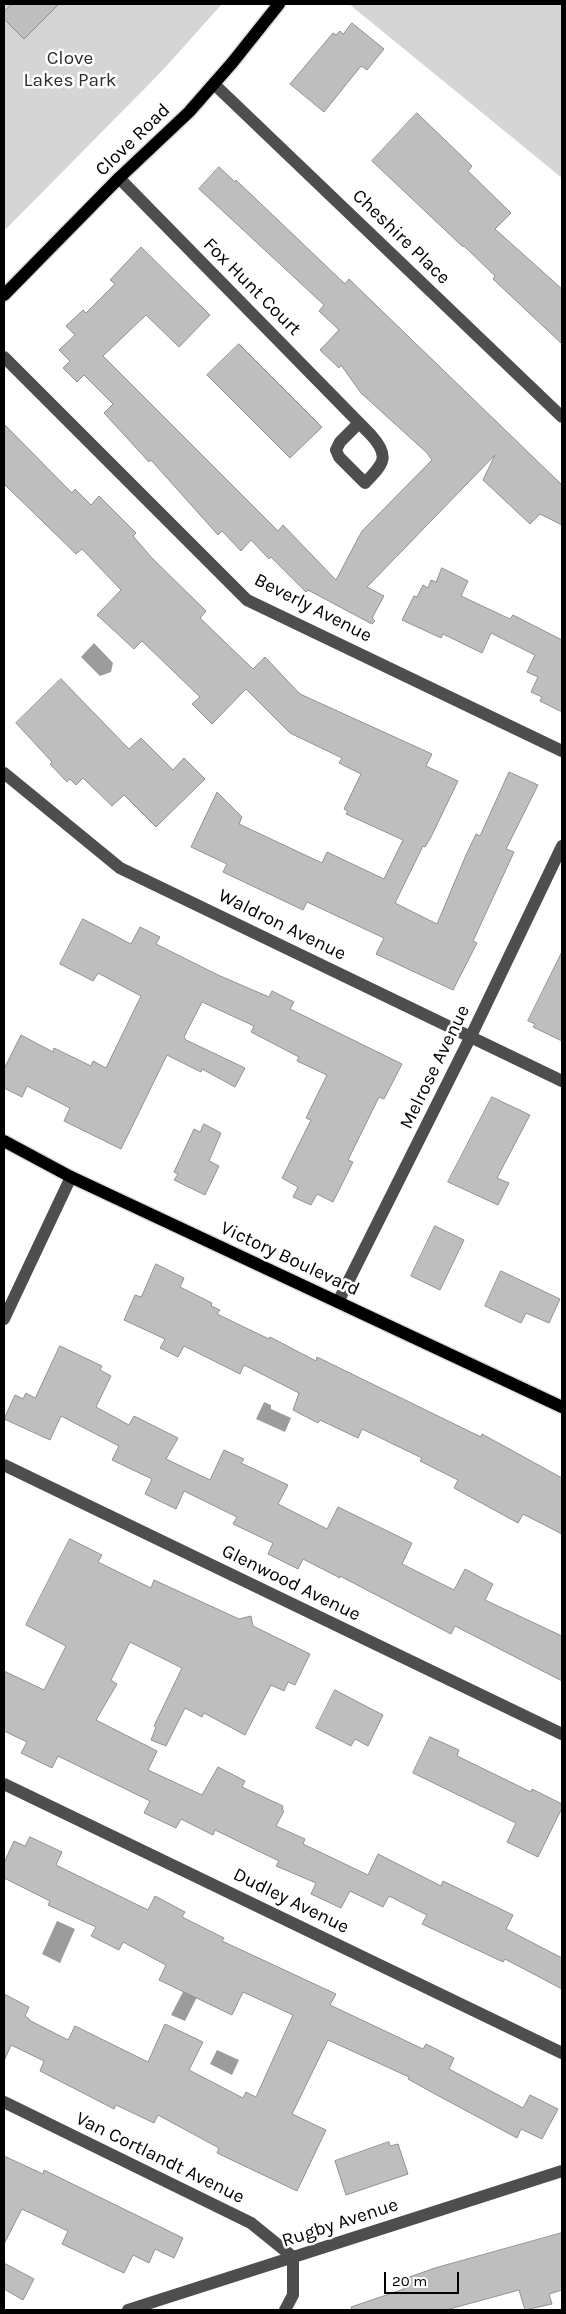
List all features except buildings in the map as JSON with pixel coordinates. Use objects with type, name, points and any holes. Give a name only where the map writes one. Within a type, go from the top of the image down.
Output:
[{"type":"main road","name":"Clove Road","points":[[4,295],[119,178],[189,112],[279,4]]},
{"type":"main road","name":"Victory Boulevard","points":[[4,1141],[71,1177],[562,1407]]},
{"type":"street","name":"Cheshire Place","points":[[214,84],[562,417]]},
{"type":"street","name":"Fox Hunt Court","points":[[119,178],[359,423]]},
{"type":"street","name":"Beverly Avenue","points":[[4,357],[247,600],[562,751]]},
{"type":"street","name":"Waldron Avenue","points":[[4,773],[120,868],[562,1081]]},
{"type":"street","name":"Melrose Avenue","points":[[338,1302],[471,1036],[562,846]]},
{"type":"street","points":[[4,1319],[71,1177]]},
{"type":"street","name":"Glenwood Avenue","points":[[4,1465],[562,1734]]},
{"type":"street","name":"Dudley Avenue","points":[[4,1784],[562,2052]]},
{"type":"street","name":"Van Cortlandt Avenue","points":[[4,2102],[251,2223],[293,2257]]},
{"type":"street","name":"Rugby Avenue","points":[[128,2310],[562,2171]]},
{"type":"street","points":[[285,2310],[293,2295],[293,2257]]},
{"type":"green space","name":"Clove Lakes Park","points":[[4,4],[222,4],[161,72],[4,231]]},
{"type":"green space","points":[[349,4],[562,4],[562,178]]},
{"type":"shaded area","points":[[94,643],[113,663],[111,672],[100,676],[81,657]]},
{"type":"shaded area","points":[[264,1402],[271,1405],[271,1409],[291,1418],[285,1432],[256,1419]]},
{"type":"shaded area","points":[[57,1921],[75,1929],[60,1963],[42,1954]]},
{"type":"shaded area","points":[[185,1988],[198,1995],[185,2021],[171,2015]]},
{"type":"shaded area","points":[[217,2050],[239,2060],[232,2075],[210,2064]]}]
